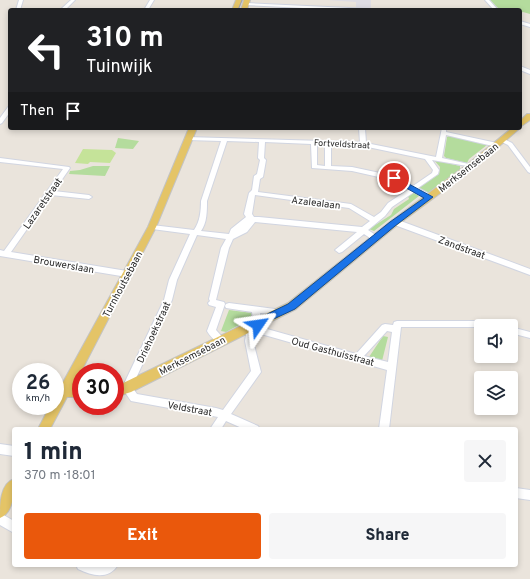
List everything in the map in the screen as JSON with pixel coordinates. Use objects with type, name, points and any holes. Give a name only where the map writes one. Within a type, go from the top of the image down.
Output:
[{"type":"main road","points":[[522,122],[530,116]]},
{"type":"main road","name":"Merksemsebaan","points":[[124,389],[292,306],[395,222],[471,166],[514,130]]},
{"type":"main road","name":"Turnhoutsebaan","points":[[45,427],[152,227],[190,133]]},
{"type":"main road","points":[[65,392],[72,392]]},
{"type":"main road","points":[[0,511],[12,489]]},
{"type":"street","points":[[64,8],[73,0]]},
{"type":"street","points":[[487,0],[494,8]]},
{"type":"street","points":[[247,2],[334,8]]},
{"type":"street","points":[[0,122],[8,111]]},
{"type":"street","points":[[362,130],[363,144]]},
{"type":"street","points":[[439,159],[443,130],[510,144],[530,171]]},
{"type":"street","name":"Fortveldstraat","points":[[190,133],[212,139],[224,140],[363,144],[471,166]]},
{"type":"street","name":"Driehoekstraat","points":[[127,388],[168,300],[173,280],[192,237],[200,227],[204,210],[204,201],[224,140]]},
{"type":"street","points":[[152,227],[232,237],[239,235],[251,224],[251,219],[248,214],[252,193],[255,191],[257,176],[260,177],[263,160],[261,158],[262,141]]},
{"type":"street","points":[[314,142],[314,167],[352,169],[394,178],[429,197]]},
{"type":"street","points":[[328,142],[328,168]]},
{"type":"street","name":"Merksemsebaan","points":[[339,250],[383,214],[390,205],[435,174],[436,170],[428,159]]},
{"type":"street","name":"Lazaretstraat","points":[[0,160],[67,168],[50,193],[3,253]]},
{"type":"street","points":[[50,193],[89,197]]},
{"type":"street","name":"Azalealaan","points":[[252,193],[351,206],[375,221]]},
{"type":"street","points":[[251,219],[363,230],[376,238]]},
{"type":"street","name":"Zandstraat","points":[[395,222],[530,272]]},
{"type":"street","points":[[221,340],[211,331],[221,304],[213,301],[225,248],[232,237]]},
{"type":"street","name":"Brouwerslaan","points":[[3,253],[128,274]]},
{"type":"street","points":[[229,306],[272,310]]},
{"type":"street","points":[[257,309],[255,317],[258,322]]},
{"type":"street","name":"Oud Gasthuisstraat","points":[[258,322],[260,329],[264,332],[391,367]]},
{"type":"street","points":[[357,358],[385,327],[474,324]]},
{"type":"street","points":[[384,427],[396,326]]},
{"type":"street","points":[[216,427],[256,372],[249,341],[250,335],[247,327]]},
{"type":"street","points":[[518,332],[530,335]]},
{"type":"street","name":"Veldstraat","points":[[127,388],[134,398],[225,415],[251,427]]},
{"type":"street","points":[[0,450],[12,451]]},
{"type":"street","points":[[518,493],[530,495]]},
{"type":"street","points":[[0,519],[12,526]]},
{"type":"street","points":[[86,567],[96,572],[108,572]]},
{"type":"shaded area","points":[[328,0],[371,0],[371,8],[356,8],[356,2]]},
{"type":"green space","points":[[490,0],[530,0],[530,14],[522,12],[522,8],[498,8]]},
{"type":"green space","points":[[449,136],[487,145],[469,159],[467,163],[446,158],[444,156],[447,137]]},
{"type":"green space","points":[[118,138],[139,141],[133,149],[115,148]]},
{"type":"green space","points":[[83,149],[112,150],[116,153],[110,163],[75,163]]},
{"type":"green space","points":[[434,160],[460,166],[460,169],[426,193],[418,188],[439,174],[440,167]]},
{"type":"green space","points":[[93,166],[110,166],[105,176],[69,174],[70,171]]},
{"type":"green space","points":[[412,193],[416,193],[419,196],[374,231],[369,229],[391,215],[394,209],[409,199],[408,196]]},
{"type":"green space","points":[[229,310],[252,313],[250,319],[226,332],[221,331]]},
{"type":"green space","points":[[383,336],[388,337],[382,361],[369,357]]},
{"type":"tram line","points":[[239,8],[242,0]]},
{"type":"route","points":[[258,325],[258,322],[292,306],[392,224],[429,197],[394,178]]}]
